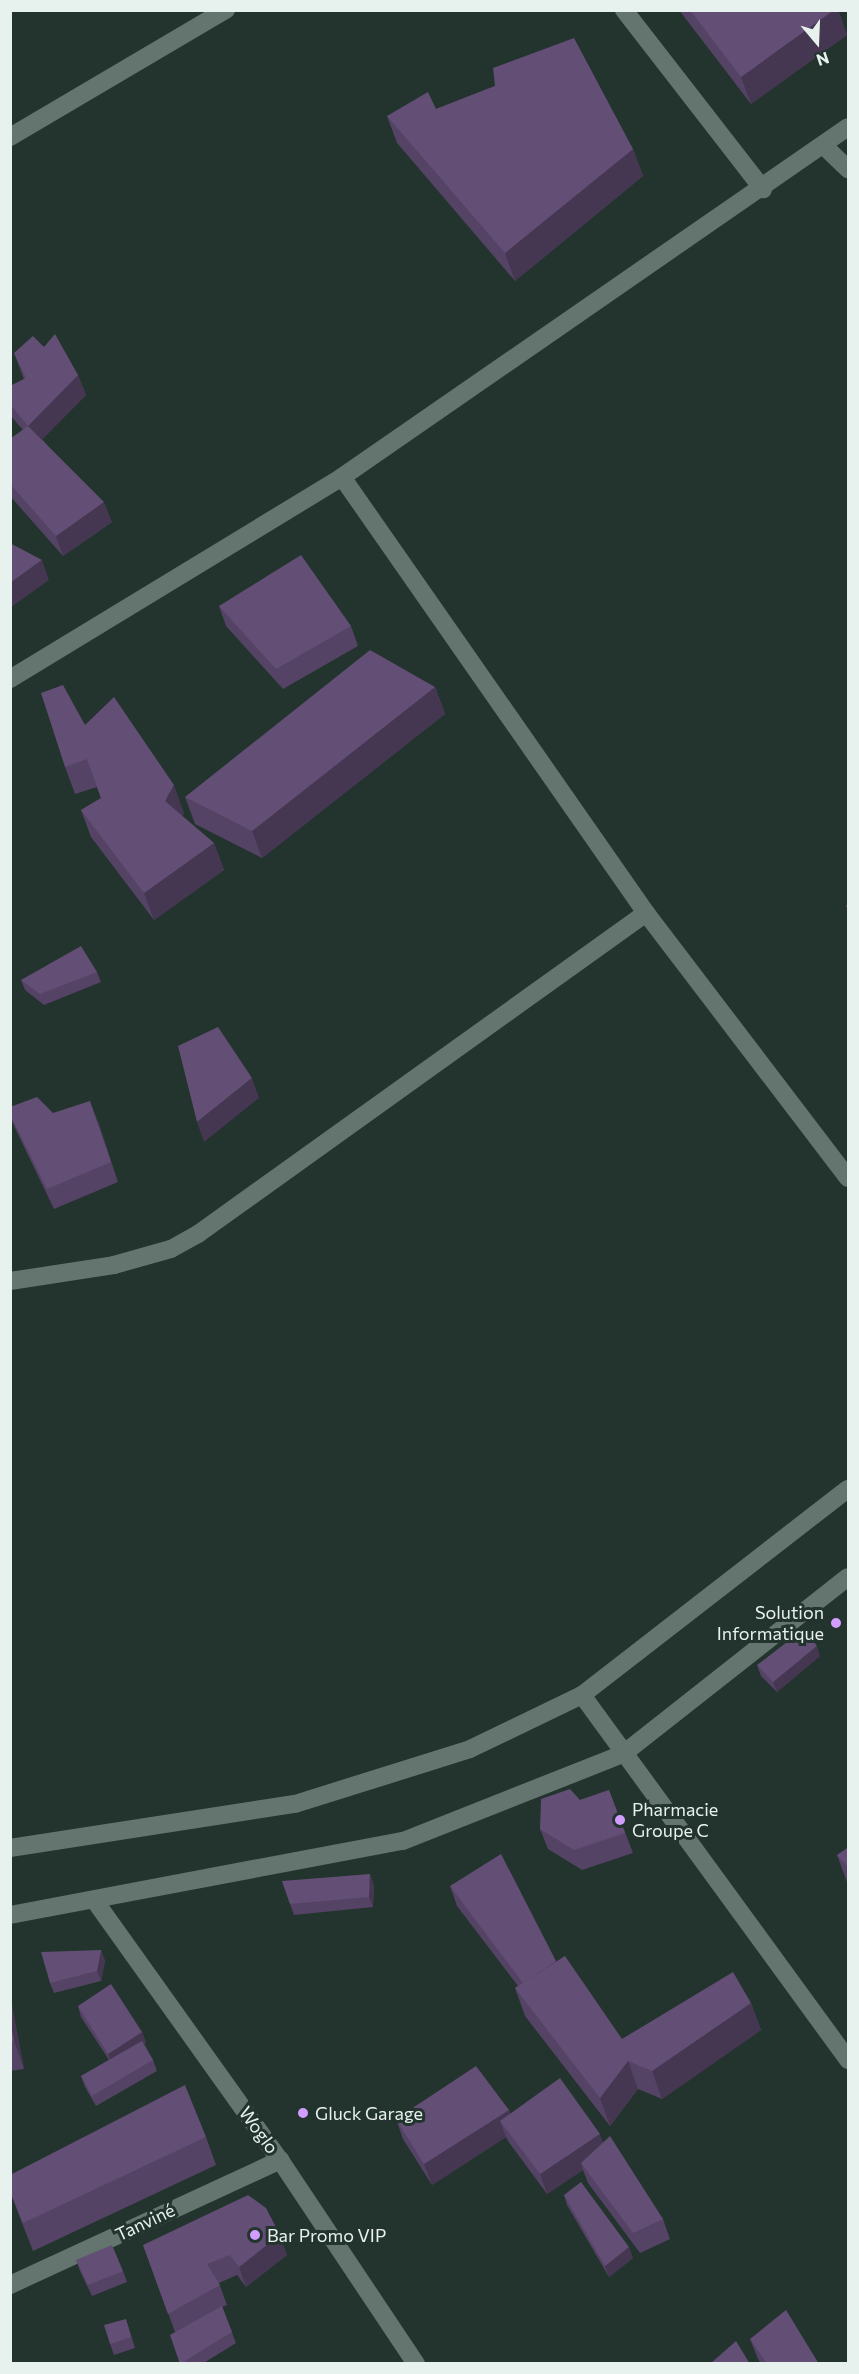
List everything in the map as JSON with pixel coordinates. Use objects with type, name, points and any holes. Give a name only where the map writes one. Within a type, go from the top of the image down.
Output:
[{"type":"street","points":[[10,137],[226,10]]},
{"type":"street","points":[[624,10],[763,189]]},
{"type":"street","points":[[10,679],[342,477],[763,189],[849,127]]},
{"type":"street","points":[[823,145],[849,169]]},
{"type":"street","points":[[342,477],[646,913],[849,1178]]},
{"type":"street","points":[[10,1281],[114,1265],[171,1249],[198,1234],[646,913]]},
{"type":"street","points":[[10,1848],[295,1804],[470,1749],[582,1695],[849,1489]]},
{"type":"street","points":[[10,1915],[95,1901],[403,1841],[623,1754],[849,1577]]},
{"type":"street","points":[[582,1695],[849,2060]]},
{"type":"street","name":"Woglo","points":[[95,1901],[280,2160],[417,2364]]},
{"type":"street","name":"Tanviné","points":[[10,2285],[280,2160]]},
{"type":"building","points":[[690,10],[834,10],[741,77]]},
{"type":"building","points":[[574,38],[633,149],[505,253],[387,116],[428,92],[436,109],[495,86],[493,68]]},
{"type":"building","points":[[55,334],[78,375],[28,426],[10,404],[10,386],[26,378],[14,353],[33,336],[44,347]]},
{"type":"building","points":[[28,426],[104,502],[56,536],[10,484],[10,439]]},
{"type":"building","points":[[10,543],[42,560],[10,583]]},
{"type":"building","points":[[301,555],[351,626],[276,669],[219,606]]},
{"type":"building","points":[[370,650],[435,687],[252,831],[185,797]]},
{"type":"building","points":[[63,685],[85,725],[114,697],[174,785],[165,801],[214,843],[144,893],[81,810],[101,798],[87,759],[65,767],[41,693]]},
{"type":"building","points":[[81,946],[97,972],[40,994],[21,980]]},
{"type":"building","points":[[218,1027],[252,1078],[197,1122],[178,1046]]},
{"type":"building","points":[[37,1097],[53,1113],[90,1101],[111,1162],[47,1189],[10,1114],[10,1107]]},
{"type":"building","points":[[804,1629],[817,1646],[773,1682],[757,1665]]},
{"type":"building","points":[[570,1789],[580,1800],[609,1790],[625,1833],[574,1850],[540,1829],[541,1799]]},
{"type":"building","points":[[849,1847],[849,1868],[837,1855]]},
{"type":"building","points":[[501,1854],[556,1961],[523,1983],[450,1886]]},
{"type":"building","points":[[370,1874],[369,1897],[290,1904],[282,1881]]},
{"type":"building","points":[[101,1950],[97,1971],[50,1983],[41,1952]]},
{"type":"building","points":[[565,1956],[622,2039],[733,1972],[751,2003],[652,2071],[628,2061],[600,2098],[515,1988]]},
{"type":"building","points":[[111,1984],[142,2032],[108,2054],[78,2006]]},
{"type":"building","points":[[10,2021],[14,2041],[10,2042]]},
{"type":"building","points":[[142,2041],[153,2060],[92,2096],[81,2076]]},
{"type":"building","points":[[476,2066],[509,2110],[424,2164],[396,2119]]},
{"type":"building","points":[[560,2078],[600,2134],[540,2174],[500,2121]]},
{"type":"building","points":[[185,2085],[206,2137],[23,2223],[10,2191],[10,2175]]},
{"type":"building","points":[[610,2136],[663,2219],[633,2233],[581,2163]]},
{"type":"building","points":[[581,2182],[629,2247],[605,2266],[564,2195]]},
{"type":"building","points":[[248,2195],[266,2208],[280,2235],[239,2267],[230,2255],[207,2264],[220,2285],[168,2314],[143,2245]]},
{"type":"building","points":[[112,2245],[123,2271],[88,2285],[76,2260]]},
{"type":"building","points":[[222,2306],[232,2332],[180,2364],[170,2335]]},
{"type":"building","points":[[786,2310],[819,2364],[767,2364],[750,2339]]},
{"type":"building","points":[[126,2319],[131,2337],[110,2344],[104,2325]]},
{"type":"building","points":[[736,2341],[750,2364],[710,2364]]},
{"type":"place","name":"Solution Informatique","points":[[836,1623]]},
{"type":"place","name":"Pharmacie Groupe C","points":[[620,1820]]},
{"type":"place","name":"Gluck Garage","points":[[303,2113]]},
{"type":"place","name":"Bar Promo VIP","points":[[255,2235]]}]
